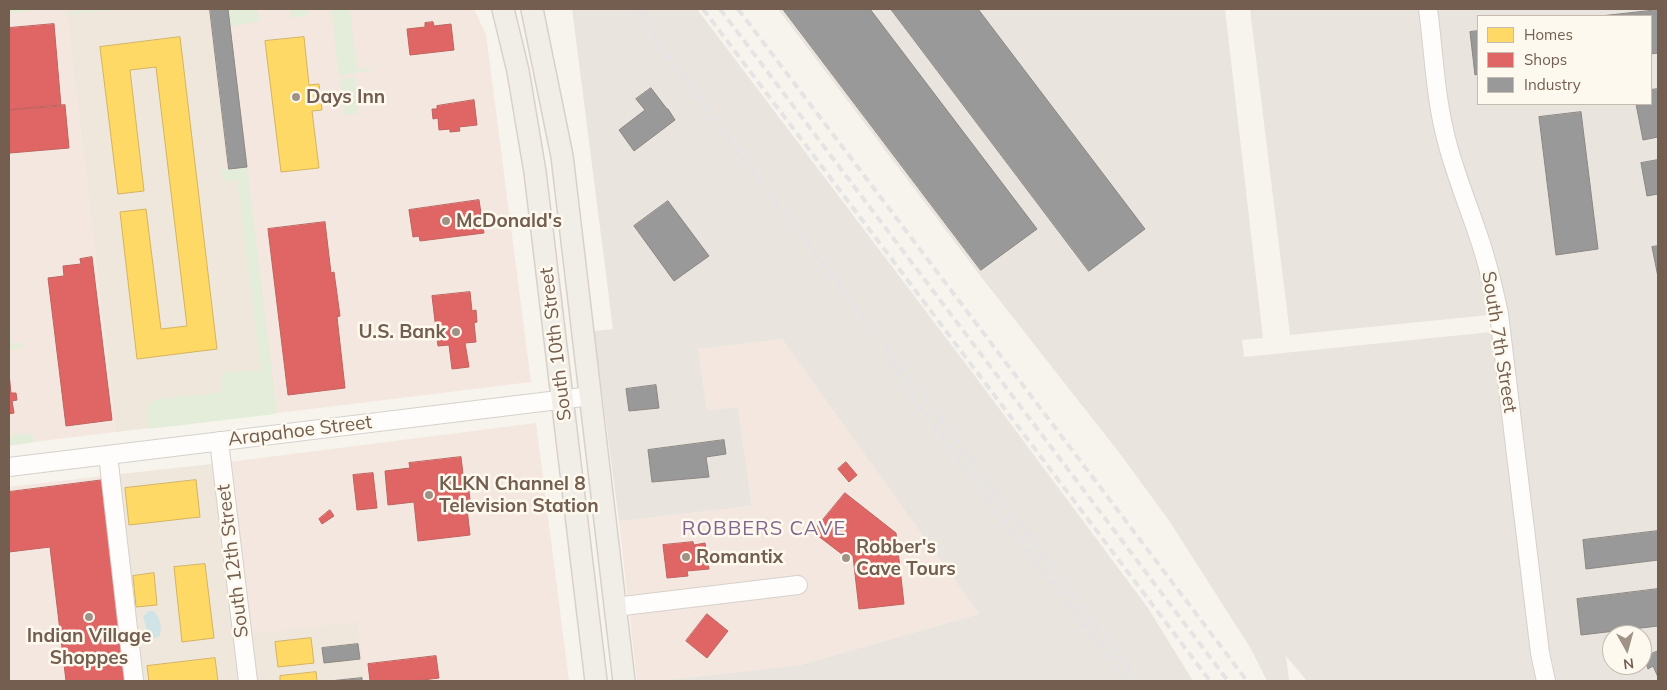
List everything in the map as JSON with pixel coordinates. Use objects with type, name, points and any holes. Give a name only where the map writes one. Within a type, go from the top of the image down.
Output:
[{"type":"main road","name":"South 10th Street","points":[[503,9],[518,71],[533,155],[596,681]]},
{"type":"main road","name":"South 10th Street","points":[[532,9],[562,156],[624,681]]},
{"type":"street","name":"South 7th Street","points":[[1428,9],[1439,103],[1446,139],[1457,178],[1478,232],[1490,272],[1499,314],[1540,653],[1546,681]]},
{"type":"street","name":"Arapahoe Street","points":[[9,467],[591,396]]},
{"type":"street","name":"South 12th Street","points":[[219,441],[248,681]]},
{"type":"street","points":[[108,455],[134,681]]},
{"type":"street","points":[[615,607],[798,585]]},
{"type":"shaded area","points":[[9,9],[66,9],[116,432],[9,445]]},
{"type":"shaded area","points":[[66,9],[229,9],[278,413],[116,432]]},
{"type":"shaded area","points":[[229,9],[474,9],[486,34],[531,382],[278,413]]},
{"type":"shaded area","points":[[572,9],[697,9],[1148,608],[1193,681],[659,681],[800,665],[979,614],[782,339],[698,349],[707,410],[738,407],[752,506],[619,521],[594,331],[613,329]]},
{"type":"shaded area","points":[[778,9],[1225,9],[1263,338],[1242,340],[1244,357],[1501,331],[1499,314],[1290,335],[1250,9],[1658,9],[1658,681],[1307,681],[1286,656],[1289,681],[1267,681],[1251,649],[1170,522],[1121,455],[982,278]]},
{"type":"shaded area","points":[[782,339],[979,614],[800,665],[659,681],[637,681],[619,521],[752,506],[738,407],[707,410],[698,349]]},
{"type":"shaded area","points":[[536,423],[569,681],[365,681],[357,622],[242,635],[221,463]]},
{"type":"shaded area","points":[[221,463],[358,622],[365,681],[143,681],[120,474]]},
{"type":"shaded area","name":"Indian Village Shoppes","points":[[120,474],[143,681],[9,681],[9,487]]},
{"type":"shaded area","points":[[148,611],[155,613],[161,625],[160,636],[153,639],[146,636],[146,626],[143,617]]},
{"type":"green space","points":[[9,9],[49,9],[9,13]]},
{"type":"green space","points":[[120,9],[65,15],[65,13]]},
{"type":"green space","points":[[228,9],[270,9],[258,10],[259,22],[230,26]]},
{"type":"green space","points":[[290,9],[310,9],[306,16],[291,18]]},
{"type":"green space","points":[[331,9],[350,9],[357,69],[371,68],[371,70],[339,76]]},
{"type":"green space","points":[[355,77],[358,114],[344,115],[340,79]]},
{"type":"green space","points":[[247,167],[276,409],[275,414],[149,429],[147,409],[154,400],[222,392],[221,374],[231,371],[261,371],[237,180],[224,181],[221,170]]},
{"type":"green space","points":[[9,320],[12,343],[22,343],[24,345],[19,349],[9,350]]},
{"type":"green space","points":[[24,433],[32,435],[35,442],[9,446],[9,436]]},
{"type":"building: Homes","points":[[180,37],[217,349],[137,359],[120,212],[146,209],[161,329],[187,326],[156,67],[130,70],[144,191],[118,194],[100,47]]},
{"type":"building: Homes","name":"Days Inn","points":[[304,37],[309,85],[319,84],[322,110],[312,111],[319,168],[281,172],[265,41]]},
{"type":"building: Homes","points":[[196,480],[200,517],[129,525],[125,488]]},
{"type":"building: Homes","points":[[205,564],[214,638],[182,642],[174,567]]},
{"type":"building: Homes","points":[[154,573],[157,605],[136,607],[133,576]]},
{"type":"building: Homes","points":[[311,638],[314,663],[278,667],[275,642]]},
{"type":"building: Homes","points":[[215,658],[218,681],[149,681],[147,666]]},
{"type":"building: Homes","points":[[316,672],[317,681],[280,681],[280,676]]},
{"type":"building: Shops","points":[[433,22],[434,26],[451,24],[454,50],[410,55],[407,29],[425,27],[425,23]]},
{"type":"building: Shops","points":[[54,24],[61,106],[9,110],[9,28]]},
{"type":"building: Shops","points":[[474,100],[477,125],[459,127],[460,131],[450,132],[450,129],[439,130],[438,118],[433,119],[432,109],[437,109],[437,106]]},
{"type":"building: Shops","points":[[65,105],[69,148],[10,153],[9,110]]},
{"type":"building: Shops","name":"McDonald's","points":[[479,200],[484,233],[420,241],[419,236],[413,237],[409,210]]},
{"type":"building: Shops","points":[[325,222],[331,273],[334,272],[340,316],[337,317],[345,388],[288,395],[268,229]]},
{"type":"building: Shops","points":[[92,257],[112,420],[66,426],[48,278],[64,276],[63,266],[81,264],[80,259]]},
{"type":"building: Shops","name":"U.S. Bank","points":[[470,292],[472,311],[476,310],[477,322],[474,323],[476,342],[465,343],[469,367],[452,369],[449,345],[438,346],[432,296]]},
{"type":"building: Shops","points":[[9,373],[11,393],[16,393],[17,400],[12,401],[14,413],[9,414]]},
{"type":"building: Shops","name":"KLKN Channel 8 Television Station","points":[[461,457],[465,491],[469,491],[470,500],[466,500],[470,535],[418,541],[414,502],[388,505],[385,471],[410,468],[409,463]]},
{"type":"building: Shops","points":[[846,462],[857,475],[849,482],[838,469]]},
{"type":"building: Shops","points":[[373,473],[377,508],[357,510],[353,475]]},
{"type":"building: Shops","name":"Indian Village Shoppes","points":[[104,480],[128,681],[66,681],[50,547],[9,552],[9,492]]},
{"type":"building: Shops","points":[[845,493],[896,533],[904,604],[859,609],[853,556],[850,554],[847,558],[813,532]]},
{"type":"building: Shops","points":[[330,510],[334,516],[322,524],[319,519]]},
{"type":"building: Shops","name":"Romantix","points":[[693,542],[694,545],[705,543],[709,569],[687,571],[688,576],[667,578],[663,545]]},
{"type":"building: Shops","points":[[707,614],[728,631],[707,658],[686,641]]},
{"type":"building: Shops","points":[[436,656],[439,678],[414,681],[370,681],[368,664]]},
{"type":"building: Industry","points":[[210,9],[228,9],[247,167],[229,169]]},
{"type":"building: Industry","points":[[783,9],[870,9],[1037,229],[981,270]]},
{"type":"building: Industry","points":[[891,9],[978,9],[1145,229],[1089,271]]},
{"type":"building: Industry","points":[[1658,10],[1658,53],[1652,54],[1652,15],[1610,15]]},
{"type":"building: Industry","points":[[1477,31],[1477,74],[1475,75],[1470,32]]},
{"type":"building: Industry","points":[[651,88],[675,120],[634,151],[619,130],[645,110],[636,99]]},
{"type":"building: Industry","points":[[1658,89],[1658,137],[1643,140],[1636,105],[1652,105],[1652,90]]},
{"type":"building: Industry","points":[[1581,112],[1598,249],[1556,255],[1539,117]]},
{"type":"building: Industry","points":[[1658,160],[1658,194],[1647,196],[1641,163]]},
{"type":"building: Industry","points":[[668,201],[709,256],[674,281],[634,226]]},
{"type":"building: Industry","points":[[1658,246],[1658,277],[1652,247]]},
{"type":"building: Industry","points":[[656,385],[659,408],[629,411],[626,389]]},
{"type":"building: Industry","points":[[724,440],[726,454],[706,457],[709,477],[652,482],[648,450]]},
{"type":"building: Industry","points":[[1658,531],[1658,560],[1586,569],[1583,540]]},
{"type":"building: Industry","points":[[1658,589],[1658,626],[1602,625],[1602,633],[1581,635],[1577,599]]},
{"type":"building: Industry","points":[[358,644],[360,659],[324,663],[322,648]]},
{"type":"building: Industry","points":[[1658,651],[1658,677],[1652,667],[1652,654]]},
{"type":"building: Industry","points":[[362,678],[362,681],[330,681]]},
{"type":"railway","points":[[638,9],[660,45],[737,150],[1138,681]]},
{"type":"railway","points":[[703,9],[1210,681]]},
{"type":"railway","points":[[720,9],[1228,681]]},
{"type":"railway","points":[[738,9],[1247,681]]},
{"type":"railway","points":[[888,360],[924,413],[1126,681]]},
{"type":"place","name":"Days Inn","points":[[296,97]]},
{"type":"place","name":"McDonald's","points":[[446,221]]},
{"type":"place","name":"U.S. Bank","points":[[456,332]]},
{"type":"place","name":"KLKN Channel 8 Television Station","points":[[429,495]]},
{"type":"place","name":"Romantix","points":[[686,557]]},
{"type":"place","name":"Robber's Cave Tours","points":[[846,558]]},
{"type":"place","name":"Indian Village Shoppes","points":[[89,617]]},
{"type":"district","name":"ROBBERS CAVE","points":[[764,529]]}]
